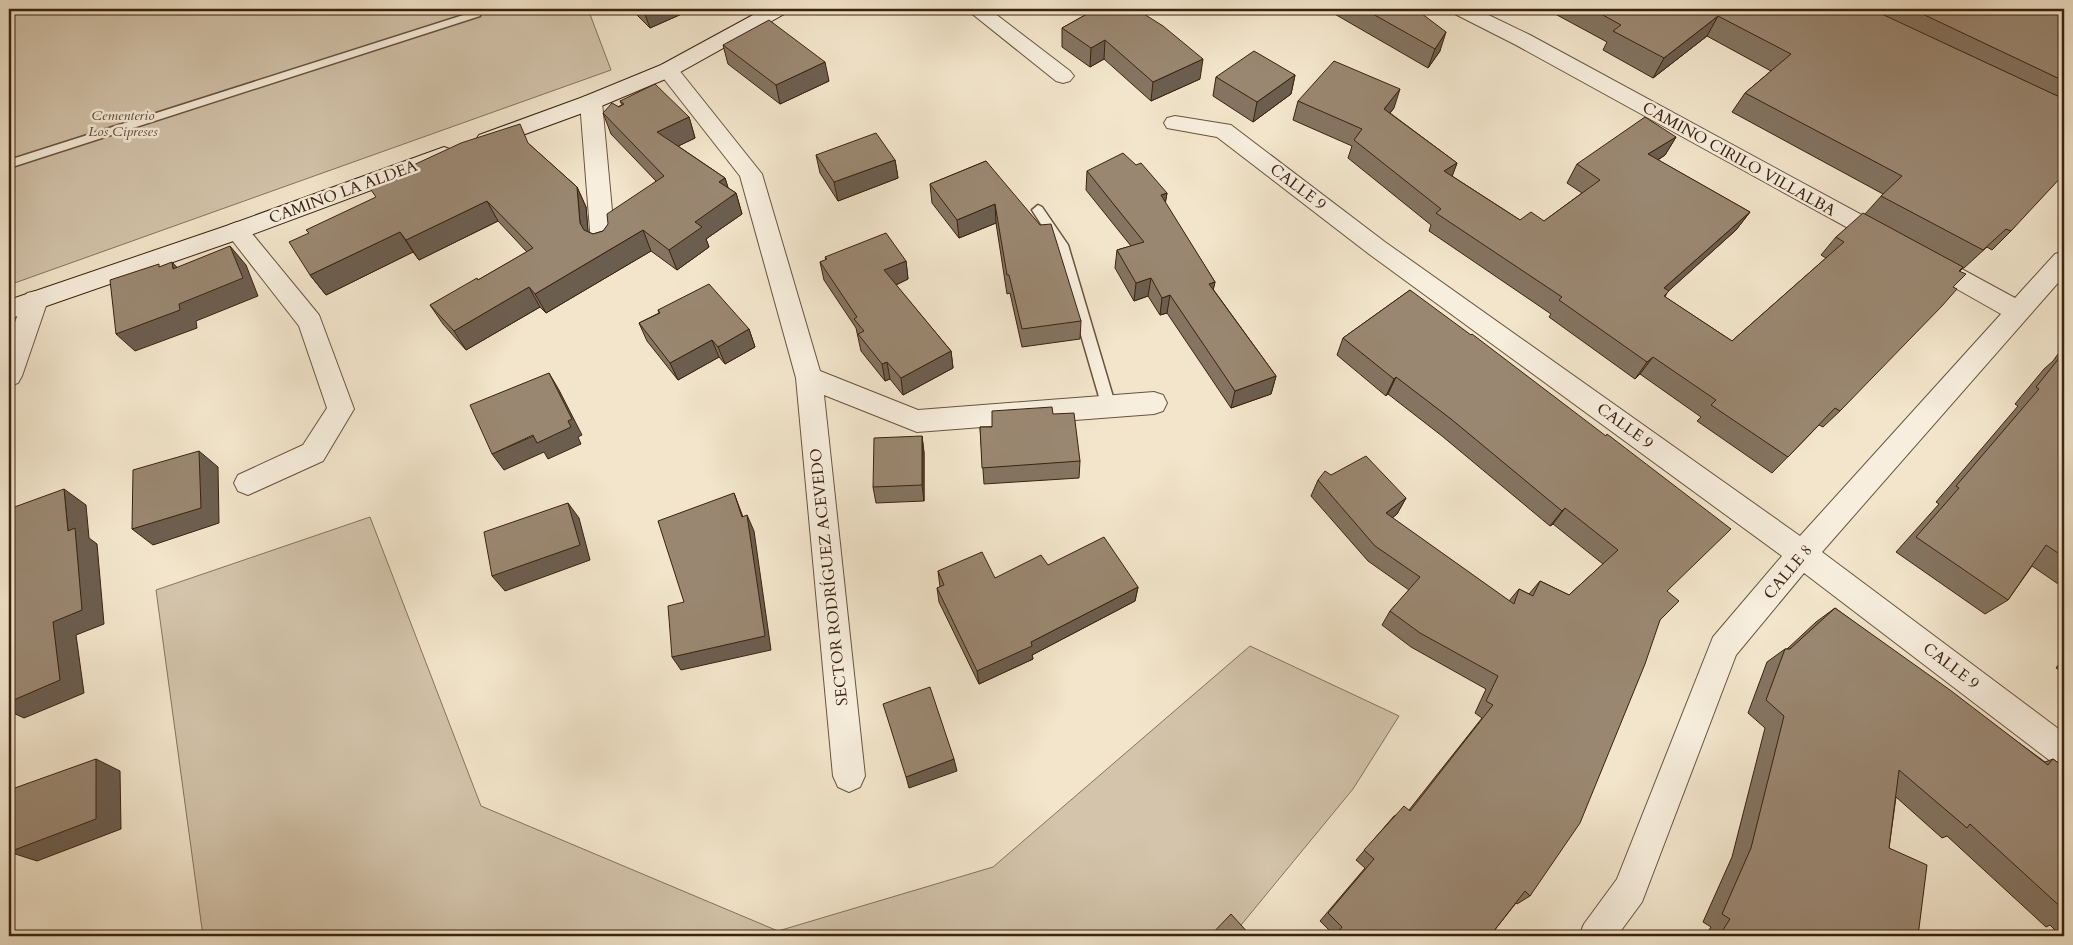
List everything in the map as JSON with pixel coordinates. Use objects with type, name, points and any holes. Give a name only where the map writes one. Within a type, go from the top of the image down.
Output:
[{"type":"street","name":"CAMINO LA ALDEA","points":[[9,310],[237,231],[591,102],[668,70],[779,9]]},
{"type":"street","points":[[976,9],[1063,76]]},
{"type":"street","name":"CAMINO CIRILO VILLALBA","points":[[1460,9],[1523,40],[2017,311]]},
{"type":"street","name":"SECTOR RODRÍGUEZ ACEVEDO","points":[[668,70],[751,174],[809,378],[849,776]]},
{"type":"street","points":[[591,102],[603,243]]},
{"type":"street","name":"CALLE 9","points":[[1175,123],[1224,130],[1385,254],[1802,554],[2064,752]]},
{"type":"street","points":[[237,231],[310,322],[341,409],[313,453],[248,483]]},
{"type":"street","name":"CALLE 8","points":[[1596,936],[1630,890],[1724,648],[1802,554],[2064,260]]},
{"type":"street","points":[[9,376],[36,300]]},
{"type":"street","points":[[809,378],[916,421],[1154,403]]},
{"type":"lane","points":[[9,164],[476,14]]},
{"type":"lane","points":[[1038,210],[1061,245],[1109,407]]},
{"type":"green space","name":"Cementerio Los Cipreses","points":[[9,9],[588,9],[611,70],[9,285]]},
{"type":"green space","points":[[370,517],[481,806],[778,931],[993,867],[1250,646],[1399,716],[1353,789],[1232,936],[203,936],[156,590]]},
{"type":"building","points":[[1096,9],[1136,9],[1163,26],[1203,59],[1153,82],[1105,40],[1091,48],[1062,28]]},
{"type":"building","points":[[1364,9],[1418,9],[1446,32],[1435,49]]},
{"type":"building","points":[[1592,9],[1871,9],[2064,99],[2064,163],[2062,165],[2064,166],[2064,174],[2011,231],[2006,229],[1983,250],[1881,196],[1902,176],[1745,93],[1791,54],[1718,16],[1664,58],[1613,31],[1621,25]]},
{"type":"building","points":[[1912,9],[2064,9],[2064,81]]},
{"type":"building","points":[[769,20],[825,62],[776,85],[723,45]]},
{"type":"building","points":[[1254,51],[1295,75],[1257,102],[1216,77]]},
{"type":"building","points":[[1334,61],[1400,89],[1384,109],[1457,163],[1444,171],[1520,220],[1531,212],[1544,221],[1600,180],[1577,164],[1645,117],[1676,137],[1648,154],[1750,212],[1664,288],[1669,291],[1664,296],[1732,341],[1844,242],[1836,237],[1863,213],[1963,267],[1959,271],[1966,274],[1953,287],[1957,289],[1942,306],[1840,411],[1835,408],[1788,457],[1711,405],[1716,400],[1653,357],[1647,362],[1559,300],[1562,297],[1436,213],[1441,209],[1354,140],[1362,129],[1298,101]]},
{"type":"building","points":[[655,84],[689,117],[657,132],[725,178],[719,182],[736,193],[695,222],[702,227],[669,250],[643,230],[535,294],[529,287],[454,331],[430,305],[533,248],[487,201],[406,240],[400,232],[310,275],[289,242],[309,233],[306,230],[376,197],[369,187],[409,170],[407,168],[461,143],[520,124],[528,143],[577,187],[580,223],[584,230],[593,234],[603,231],[608,224],[607,214],[664,176],[603,113],[612,103],[619,107],[624,104],[620,101]]},
{"type":"building","points":[[876,133],[895,160],[834,182],[816,155]]},
{"type":"building","points":[[1123,153],[1136,165],[1141,163],[1167,193],[1161,195],[1215,282],[1209,284],[1276,376],[1235,391],[1170,295],[1162,298],[1151,278],[1136,283],[1117,250],[1144,242],[1087,171]]},
{"type":"building","points":[[986,161],[1040,225],[1051,224],[1081,321],[1022,329],[1009,275],[1007,275],[995,204],[957,220],[930,184]]},
{"type":"building","points":[[886,233],[906,261],[884,270],[951,351],[901,378],[887,362],[882,364],[858,334],[864,331],[854,319],[857,317],[820,262],[827,259],[825,257]]},
{"type":"building","points":[[230,246],[243,278],[179,304],[180,310],[116,334],[110,280],[159,264],[159,267],[172,262],[173,269]]},
{"type":"building","points":[[709,284],[749,329],[718,347],[712,340],[670,363],[639,323],[660,313],[658,310]]},
{"type":"building","points":[[1410,290],[1472,334],[1606,436],[1607,434],[1731,529],[1667,591],[1679,601],[1660,620],[1645,664],[1580,823],[1530,896],[1525,891],[1490,936],[1335,936],[1342,927],[1328,913],[1374,859],[1364,850],[1404,806],[1410,811],[1493,705],[1486,701],[1498,676],[1420,633],[1390,611],[1420,577],[1375,546],[1318,480],[1325,471],[1331,475],[1366,456],[1406,498],[1386,513],[1514,604],[1519,589],[1533,596],[1540,581],[1569,595],[1618,550],[1565,508],[1562,511],[1451,419],[1396,377],[1394,379],[1343,338]]},
{"type":"building","points":[[2064,352],[2064,557],[2046,545],[2008,600],[1916,537],[1959,488],[1956,486],[2039,389],[2036,387]]},
{"type":"building","points":[[549,373],[572,419],[568,421],[571,427],[537,443],[533,435],[492,454],[470,405]]},
{"type":"building","points":[[1052,407],[1053,414],[1074,413],[1080,461],[982,468],[980,427],[992,427],[992,411]]},
{"type":"building","points":[[922,436],[922,485],[873,487],[874,438]]},
{"type":"building","points":[[199,451],[201,508],[132,529],[133,470]]},
{"type":"building","points":[[64,489],[68,531],[75,528],[82,610],[53,622],[60,680],[9,702],[9,509]]},
{"type":"building","points":[[734,493],[742,517],[747,515],[765,636],[672,657],[668,606],[684,602],[658,521]]},
{"type":"building","points":[[568,503],[580,545],[492,576],[484,532]]},
{"type":"building","points":[[1104,537],[1138,587],[1031,642],[1032,646],[977,671],[937,588],[944,585],[938,571],[982,552],[995,578],[1041,555],[1048,565]]},
{"type":"building","points":[[1835,608],[1950,690],[2048,765],[2053,759],[2064,767],[2064,910],[1970,824],[1967,828],[1899,770],[1889,848],[1927,865],[1918,936],[1719,936],[1730,919],[1722,914],[1751,848],[1784,716],[1766,700],[1785,649],[1790,649]]},
{"type":"building","points":[[930,687],[954,759],[906,777],[883,704]]},
{"type":"building","points":[[96,759],[96,819],[9,852],[12,789]]},
{"type":"building","points":[[1231,914],[1251,936],[1210,936]]}]
